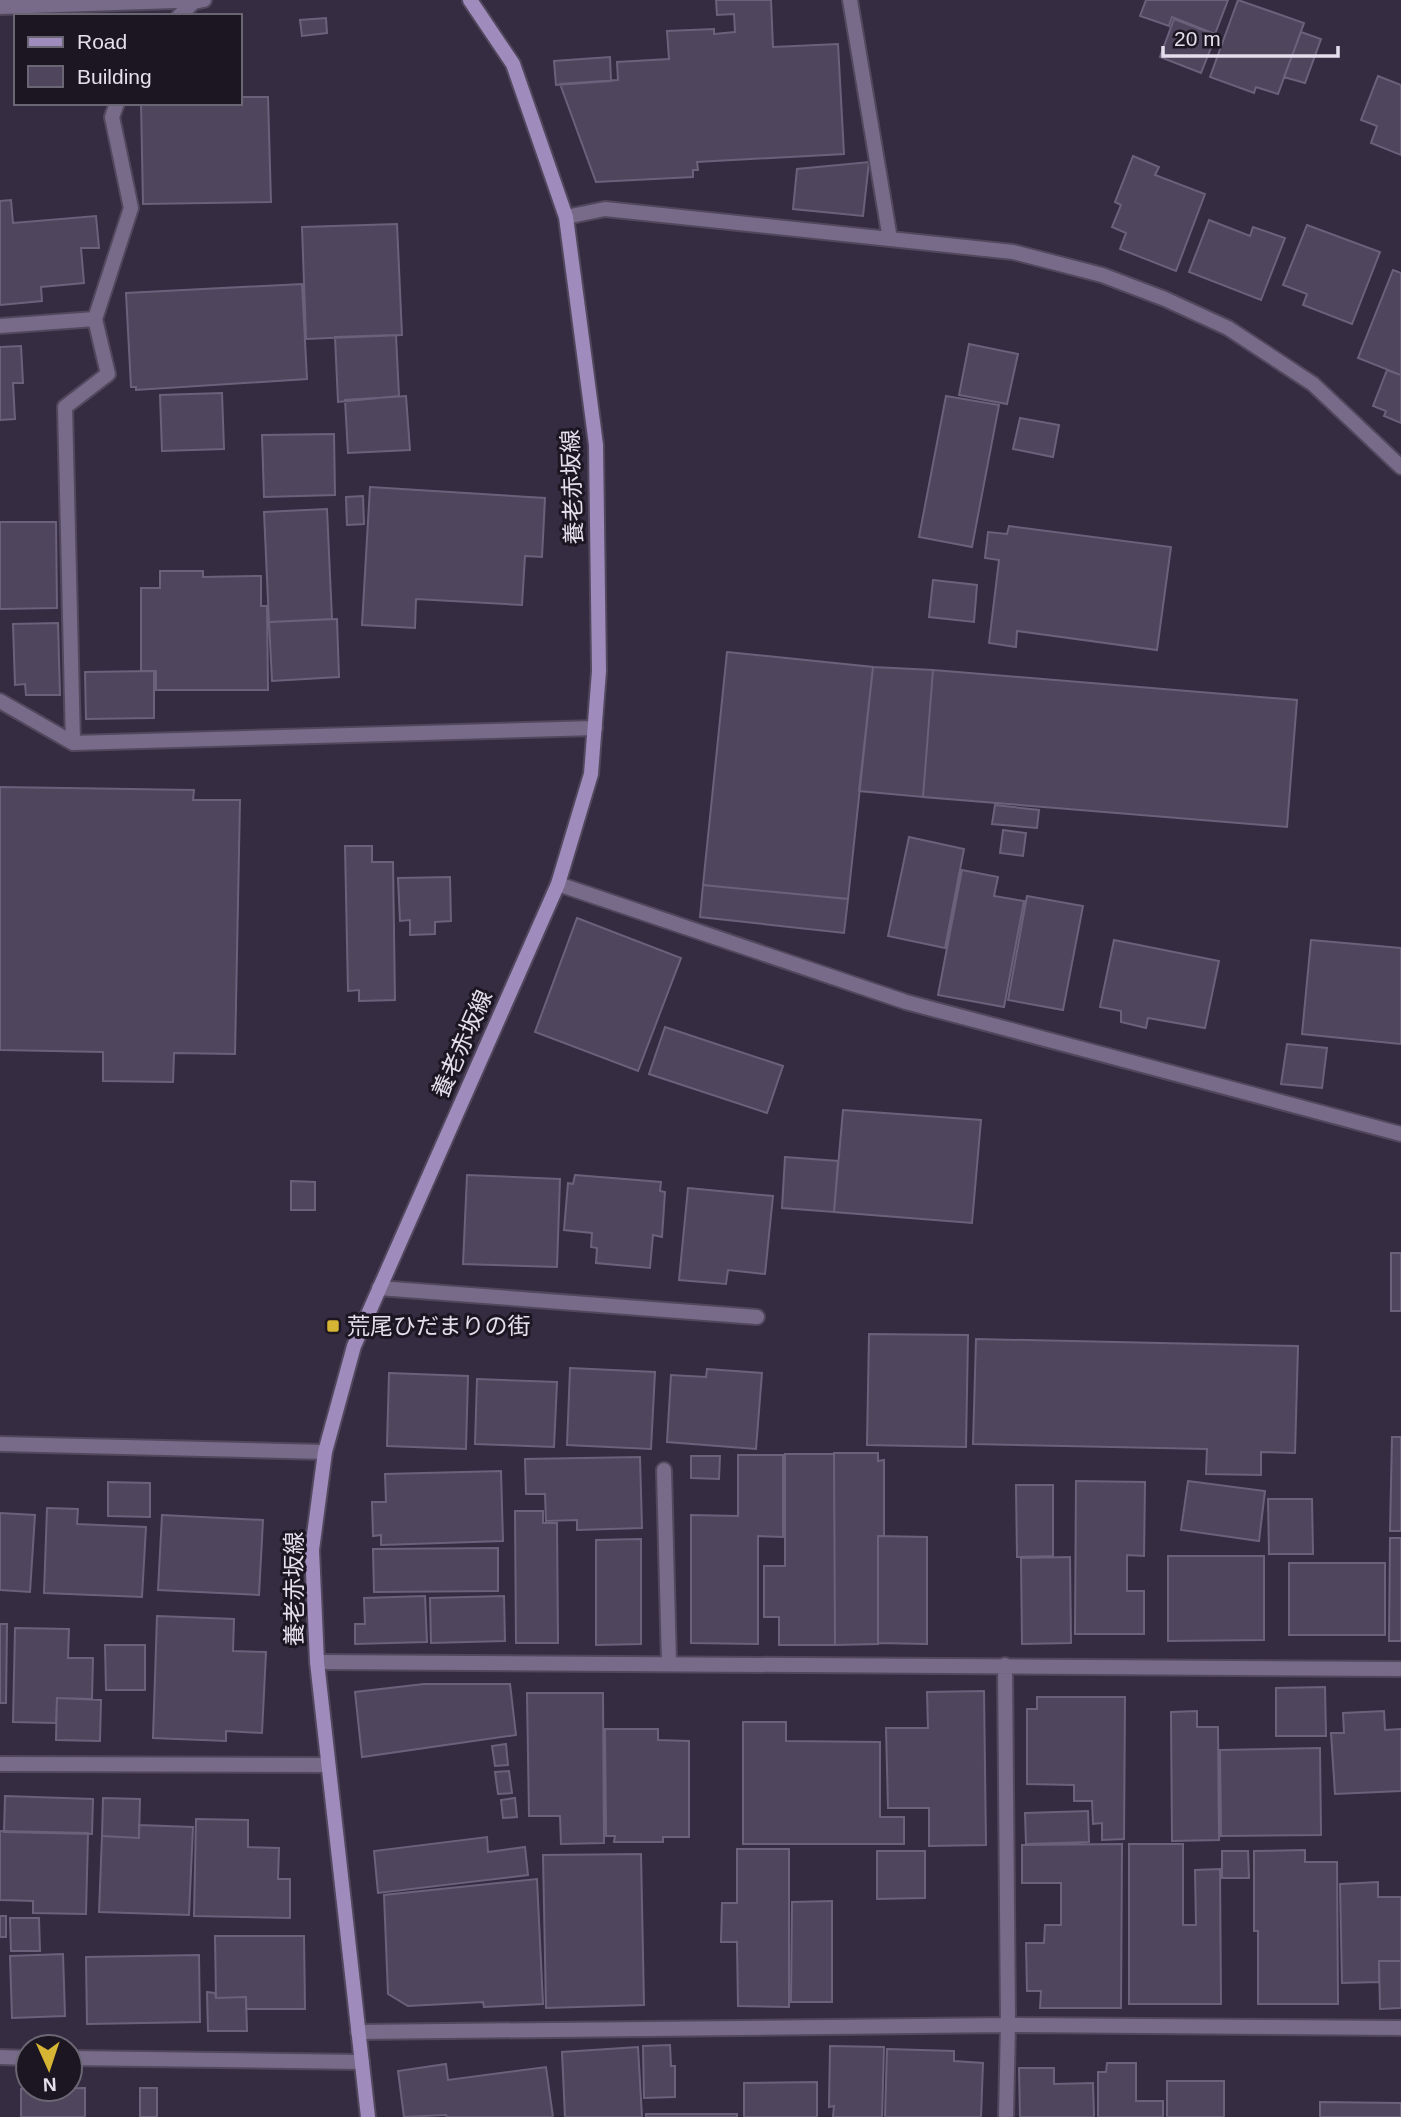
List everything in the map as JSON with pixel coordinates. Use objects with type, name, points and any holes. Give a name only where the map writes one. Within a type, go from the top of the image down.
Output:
[{"type":"main road","name":"養老赤坂線","points":[[368,2117],[317,1662],[312,1549],[325,1452],[354,1346],[558,884],[591,774],[599,671],[596,445],[566,217],[513,64],[470,0]]},
{"type":"street","points":[[0,7],[204,0]]},
{"type":"street","points":[[181,14],[195,1],[204,0]]},
{"type":"street","points":[[850,0],[890,239]]},
{"type":"street","points":[[73,743],[65,407],[107,374],[95,319],[131,208],[112,117],[116,105]]},
{"type":"street","points":[[566,217],[605,209],[1013,252],[1102,275],[1166,299],[1228,328],[1313,384],[1401,467]]},
{"type":"street","points":[[0,326],[95,319]]},
{"type":"street","points":[[0,701],[73,743],[595,728]]},
{"type":"street","points":[[558,884],[906,1002],[1401,1134]]},
{"type":"street","points":[[379,1289],[757,1317]]},
{"type":"street","points":[[0,1444],[325,1452]]},
{"type":"street","points":[[664,1470],[669,1663]]},
{"type":"street","points":[[317,1662],[1401,1669]]},
{"type":"street","points":[[1005,1665],[1008,2025],[1006,2117]]},
{"type":"street","points":[[0,1764],[328,1765]]},
{"type":"street","points":[[358,2032],[1008,2025],[1401,2028]]},
{"type":"street","points":[[84,2058],[362,2062]]},
{"type":"building","points":[[716,0],[771,0],[773,47],[838,44],[844,154],[697,162],[698,170],[693,170],[693,177],[596,182],[560,84],[618,80],[617,62],[669,59],[667,31],[714,29],[714,34],[735,32],[734,14],[717,15]]},
{"type":"building","points":[[1146,0],[1228,0],[1215,34],[1172,17],[1169,26],[1140,16]]},
{"type":"building","points":[[1238,0],[1304,23],[1278,94],[1256,87],[1254,93],[1210,77]]},
{"type":"building","points":[[326,18],[327,33],[302,36],[300,20]]},
{"type":"building","points":[[1174,19],[1216,35],[1201,73],[1160,57]]},
{"type":"building","points":[[1301,32],[1321,39],[1305,83],[1284,77]]},
{"type":"building","points":[[610,57],[611,81],[556,85],[554,61]]},
{"type":"building","points":[[1378,76],[1401,85],[1401,155],[1371,143],[1377,126],[1361,120]]},
{"type":"building","points":[[242,97],[268,97],[271,202],[143,204],[141,105],[242,105]]},
{"type":"building","points":[[1133,156],[1159,167],[1155,175],[1205,194],[1176,271],[1120,249],[1126,233],[1112,227],[1121,205],[1115,202]]},
{"type":"building","points":[[869,162],[863,216],[793,209],[797,169]]},
{"type":"building","points":[[11,200],[13,223],[96,216],[99,248],[81,248],[84,283],[41,287],[42,301],[0,305],[0,201]]},
{"type":"building","points":[[1209,220],[1250,236],[1253,227],[1285,238],[1261,300],[1189,272]]},
{"type":"building","points":[[397,224],[402,335],[306,339],[302,227]]},
{"type":"building","points":[[1307,225],[1380,252],[1352,324],[1303,305],[1307,294],[1283,285]]},
{"type":"building","points":[[1393,270],[1401,273],[1401,375],[1358,358]]},
{"type":"building","points":[[302,284],[307,379],[136,390],[136,387],[131,387],[126,293]]},
{"type":"building","points":[[396,335],[399,396],[338,402],[335,337]]},
{"type":"building","points":[[969,344],[1018,354],[1007,404],[959,395]]},
{"type":"building","points":[[21,346],[23,383],[13,383],[15,419],[0,420],[0,347]]},
{"type":"building","points":[[1387,370],[1401,375],[1401,423],[1384,416],[1386,411],[1373,406]]},
{"type":"building","points":[[222,393],[224,449],[162,451],[160,395]]},
{"type":"building","points":[[406,396],[410,450],[348,453],[345,400]]},
{"type":"building","points":[[946,396],[999,405],[972,547],[919,537]]},
{"type":"building","points":[[1020,418],[1059,425],[1053,457],[1013,449]]},
{"type":"building","points":[[334,434],[335,495],[264,497],[262,435]]},
{"type":"building","points":[[370,487],[545,498],[542,557],[525,556],[522,605],[416,599],[415,628],[362,625]]},
{"type":"building","points":[[363,496],[364,524],[347,525],[346,497]]},
{"type":"building","points":[[327,509],[332,619],[269,622],[264,512]]},
{"type":"building","points":[[0,522],[56,522],[57,608],[0,609]]},
{"type":"building","points":[[1009,526],[1171,547],[1157,650],[1017,631],[1016,647],[989,643],[999,560],[985,558],[988,532],[1007,534]]},
{"type":"building","points":[[160,571],[203,571],[203,577],[261,576],[261,606],[267,606],[268,690],[156,690],[156,671],[141,671],[141,588],[160,588]]},
{"type":"building","points":[[933,580],[977,585],[974,622],[929,617]]},
{"type":"building","points":[[337,619],[339,677],[272,681],[269,622]]},
{"type":"building","points":[[58,623],[60,695],[26,695],[25,684],[15,685],[13,624]]},
{"type":"building","points":[[727,652],[873,667],[848,899],[703,885]]},
{"type":"building","points":[[873,667],[933,670],[923,797],[859,791]]},
{"type":"building","points":[[933,670],[1297,700],[1287,827],[923,797]]},
{"type":"building","points":[[154,671],[154,718],[86,719],[85,672]]},
{"type":"building","points":[[0,787],[194,790],[193,800],[240,800],[235,1054],[174,1053],[173,1082],[103,1081],[103,1052],[0,1050]]},
{"type":"building","points":[[995,805],[1039,810],[1037,828],[992,824]]},
{"type":"building","points":[[1003,830],[1026,833],[1023,856],[1000,853]]},
{"type":"building","points":[[909,837],[964,849],[945,948],[888,936]]},
{"type":"building","points":[[345,846],[372,846],[372,862],[393,862],[395,1000],[359,1001],[359,990],[348,991]]},
{"type":"building","points":[[962,870],[998,877],[994,896],[1024,901],[1004,1007],[938,995]]},
{"type":"building","points":[[450,877],[451,921],[435,922],[435,934],[410,935],[410,920],[400,921],[398,878]]},
{"type":"building","points":[[703,885],[848,899],[844,933],[700,917]]},
{"type":"building","points":[[1027,896],[1083,906],[1063,1010],[1008,1000]]},
{"type":"building","points":[[577,918],[681,958],[638,1071],[535,1032]]},
{"type":"building","points":[[1114,940],[1219,961],[1205,1028],[1148,1018],[1146,1028],[1121,1022],[1121,1011],[1100,1007]]},
{"type":"building","points":[[1311,940],[1401,948],[1401,1044],[1302,1034]]},
{"type":"building","points":[[665,1027],[783,1066],[767,1113],[649,1074]]},
{"type":"building","points":[[1287,1044],[1327,1048],[1322,1088],[1281,1084]]},
{"type":"building","points":[[843,1110],[981,1120],[972,1223],[834,1212]]},
{"type":"building","points":[[785,1157],[838,1161],[834,1212],[782,1208]]},
{"type":"building","points":[[467,1175],[560,1179],[557,1267],[463,1264]]},
{"type":"building","points":[[575,1175],[661,1182],[660,1191],[665,1192],[662,1237],[653,1235],[650,1268],[596,1263],[597,1248],[591,1247],[592,1233],[564,1230],[568,1183],[573,1184]]},
{"type":"building","points":[[291,1181],[315,1182],[315,1210],[291,1210]]},
{"type":"building","points":[[688,1188],[773,1196],[765,1274],[728,1270],[726,1284],[679,1280]]},
{"type":"building","points":[[1391,1253],[1401,1253],[1401,1311],[1391,1311]]},
{"type":"building","points":[[869,1334],[968,1335],[966,1447],[867,1445]]},
{"type":"building","points":[[976,1339],[1298,1346],[1295,1453],[1261,1452],[1261,1475],[1206,1474],[1207,1449],[973,1444]]},
{"type":"building","points":[[570,1368],[655,1372],[651,1449],[567,1445]]},
{"type":"building","points":[[707,1369],[762,1373],[756,1449],[667,1442],[671,1375],[706,1377]]},
{"type":"building","points":[[389,1373],[468,1376],[466,1449],[387,1446]]},
{"type":"building","points":[[477,1379],[557,1382],[554,1447],[475,1444]]},
{"type":"building","points":[[1392,1437],[1401,1437],[1401,1531],[1390,1531]]},
{"type":"building","points":[[834,1453],[878,1453],[878,1461],[884,1460],[884,1536],[878,1536],[878,1644],[835,1645]]},
{"type":"building","points":[[785,1454],[834,1454],[835,1645],[779,1645],[779,1617],[764,1617],[764,1566],[785,1566]]},
{"type":"building","points":[[738,1455],[783,1455],[783,1537],[758,1536],[758,1644],[691,1643],[691,1515],[738,1516]]},
{"type":"building","points":[[691,1456],[720,1456],[719,1479],[691,1478]]},
{"type":"building","points":[[640,1457],[642,1528],[577,1530],[577,1520],[546,1521],[545,1494],[526,1494],[525,1459]]},
{"type":"building","points":[[501,1471],[503,1541],[381,1545],[381,1535],[373,1536],[372,1502],[386,1502],[385,1474]]},
{"type":"building","points":[[1076,1481],[1145,1482],[1144,1556],[1127,1555],[1127,1591],[1144,1591],[1144,1634],[1075,1634]]},
{"type":"building","points":[[1188,1481],[1265,1491],[1259,1541],[1181,1530]]},
{"type":"building","points":[[108,1482],[150,1483],[150,1517],[108,1516]]},
{"type":"building","points":[[1016,1485],[1053,1485],[1053,1556],[1017,1557]]},
{"type":"building","points":[[1268,1499],[1312,1499],[1313,1554],[1269,1554]]},
{"type":"building","points":[[47,1508],[78,1509],[77,1524],[146,1527],[142,1597],[44,1593]]},
{"type":"building","points":[[515,1511],[543,1511],[543,1523],[557,1523],[558,1643],[516,1643]]},
{"type":"building","points":[[0,1513],[35,1515],[30,1592],[0,1590]]},
{"type":"building","points":[[162,1515],[263,1520],[259,1595],[158,1590]]},
{"type":"building","points":[[878,1536],[927,1537],[927,1644],[878,1643]]},
{"type":"building","points":[[1390,1538],[1401,1538],[1401,1641],[1389,1641]]},
{"type":"building","points":[[641,1539],[641,1644],[596,1645],[596,1540]]},
{"type":"building","points":[[498,1548],[498,1591],[374,1592],[373,1549]]},
{"type":"building","points":[[1168,1556],[1264,1556],[1264,1640],[1168,1641]]},
{"type":"building","points":[[1070,1557],[1071,1643],[1022,1644],[1021,1558]]},
{"type":"building","points":[[1289,1563],[1385,1563],[1385,1635],[1289,1635]]},
{"type":"building","points":[[425,1596],[427,1642],[355,1644],[355,1624],[365,1624],[364,1598]]},
{"type":"building","points":[[504,1596],[505,1641],[431,1643],[430,1598]]},
{"type":"building","points":[[157,1616],[234,1619],[233,1651],[266,1652],[262,1733],[226,1731],[226,1741],[153,1738]]},
{"type":"building","points":[[0,1624],[7,1624],[6,1703],[0,1703]]},
{"type":"building","points":[[15,1628],[69,1629],[68,1658],[93,1658],[92,1699],[57,1698],[56,1723],[13,1722]]},
{"type":"building","points":[[105,1645],[145,1645],[145,1690],[106,1690]]},
{"type":"building","points":[[424,1684],[510,1684],[516,1735],[362,1757],[355,1692]]},
{"type":"building","points":[[1325,1687],[1326,1736],[1276,1736],[1276,1688]]},
{"type":"building","points":[[984,1691],[986,1845],[929,1846],[929,1808],[888,1808],[886,1728],[928,1728],[927,1692]]},
{"type":"building","points":[[527,1693],[603,1693],[604,1843],[561,1844],[560,1816],[529,1816]]},
{"type":"building","points":[[1037,1697],[1125,1697],[1124,1839],[1102,1840],[1102,1823],[1093,1824],[1092,1801],[1074,1801],[1074,1785],[1027,1784],[1027,1709],[1037,1709]]},
{"type":"building","points":[[57,1698],[101,1700],[100,1741],[56,1740]]},
{"type":"building","points":[[1197,1711],[1197,1727],[1218,1727],[1219,1840],[1172,1841],[1171,1712]]},
{"type":"building","points":[[1384,1711],[1385,1730],[1401,1729],[1401,1791],[1335,1794],[1331,1733],[1344,1733],[1343,1713]]},
{"type":"building","points":[[743,1722],[786,1722],[786,1741],[880,1742],[880,1817],[904,1817],[904,1844],[743,1844]]},
{"type":"building","points":[[605,1729],[658,1729],[658,1740],[689,1741],[689,1837],[663,1837],[663,1842],[614,1842],[615,1836],[606,1836]]},
{"type":"building","points":[[506,1744],[508,1765],[495,1766],[492,1746]]},
{"type":"building","points":[[1320,1748],[1321,1835],[1221,1836],[1220,1750]]},
{"type":"building","points":[[509,1771],[512,1793],[498,1794],[495,1772]]},
{"type":"building","points":[[5,1796],[93,1799],[92,1834],[4,1832]]},
{"type":"building","points":[[103,1798],[140,1799],[139,1838],[102,1836]]},
{"type":"building","points":[[515,1798],[517,1817],[503,1818],[501,1800]]},
{"type":"building","points":[[1088,1811],[1089,1842],[1026,1844],[1025,1813]]},
{"type":"building","points":[[196,1819],[248,1820],[248,1847],[279,1848],[278,1879],[290,1879],[290,1918],[194,1916]]},
{"type":"building","points":[[139,1825],[193,1827],[189,1915],[99,1912],[102,1836],[139,1838]]},
{"type":"building","points":[[0,1831],[88,1833],[86,1914],[33,1913],[33,1901],[0,1900]]},
{"type":"building","points":[[487,1837],[488,1852],[525,1847],[528,1875],[378,1893],[374,1851]]},
{"type":"building","points":[[1122,1844],[1121,2008],[1040,2008],[1041,1991],[1027,1991],[1026,1943],[1044,1943],[1045,1925],[1061,1925],[1061,1883],[1022,1883],[1022,1845]]},
{"type":"building","points":[[1129,1844],[1183,1844],[1183,1925],[1196,1925],[1195,1870],[1220,1869],[1221,2004],[1129,2004]]},
{"type":"building","points":[[737,1849],[789,1849],[789,2007],[738,2006],[737,1942],[721,1942],[722,1903],[737,1903]]},
{"type":"building","points":[[1305,1850],[1305,1862],[1337,1862],[1338,2004],[1258,2004],[1254,1851]]},
{"type":"building","points":[[877,1851],[925,1851],[925,1898],[877,1899]]},
{"type":"building","points":[[1222,1851],[1248,1851],[1249,1878],[1222,1878]]},
{"type":"building","points":[[641,1854],[644,2005],[546,2008],[543,1855]]},
{"type":"building","points":[[537,1879],[543,2004],[484,2007],[483,2002],[408,2006],[388,1994],[384,1895]]},
{"type":"building","points":[[1378,1882],[1378,1897],[1401,1897],[1401,1961],[1379,1961],[1379,1982],[1342,1983],[1340,1884]]},
{"type":"building","points":[[832,1901],[832,2002],[791,2002],[792,1902]]},
{"type":"building","points":[[0,1916],[6,1916],[6,1937],[0,1937]]},
{"type":"building","points":[[10,1918],[39,1918],[40,1951],[11,1951]]},
{"type":"building","points":[[215,1936],[304,1936],[305,2009],[246,2009],[246,1997],[216,1998]]},
{"type":"building","points":[[63,1954],[65,2016],[12,2018],[10,1956]]},
{"type":"building","points":[[199,1955],[200,2022],[87,2024],[86,1957]]},
{"type":"building","points":[[1379,1961],[1401,1961],[1401,2008],[1380,2009]]},
{"type":"building","points":[[207,1992],[215,1993],[216,1998],[246,1997],[247,2031],[208,2031]]},
{"type":"building","points":[[670,2045],[671,2066],[675,2066],[675,2097],[644,2098],[643,2046]]},
{"type":"building","points":[[830,2046],[884,2047],[882,2117],[833,2117],[834,2106],[829,2107]]},
{"type":"building","points":[[638,2047],[642,2117],[565,2117],[562,2052]]},
{"type":"building","points":[[887,2049],[954,2051],[954,2061],[983,2063],[981,2117],[885,2117]]},
{"type":"building","points":[[1107,2063],[1136,2063],[1136,2101],[1163,2101],[1163,2117],[1098,2117],[1098,2072],[1106,2072]]},
{"type":"building","points":[[446,2064],[448,2080],[546,2067],[553,2117],[404,2117],[398,2071]]},
{"type":"building","points":[[1019,2068],[1054,2068],[1054,2084],[1093,2083],[1094,2117],[1020,2117]]},
{"type":"building","points":[[1167,2081],[1224,2081],[1224,2117],[1167,2117]]},
{"type":"building","points":[[817,2082],[817,2117],[744,2117],[744,2083]]},
{"type":"building","points":[[84,2088],[85,2117],[21,2117],[21,2103],[84,2103]]},
{"type":"building","points":[[140,2088],[157,2088],[157,2117],[140,2117]]},
{"type":"building","points":[[1320,2102],[1401,2103],[1401,2117],[1320,2117]]},
{"type":"building","points":[[646,2114],[737,2114],[737,2117],[646,2117]]},
{"type":"place","name":"荒尾ひだまりの街","points":[[333,1326]]}]
